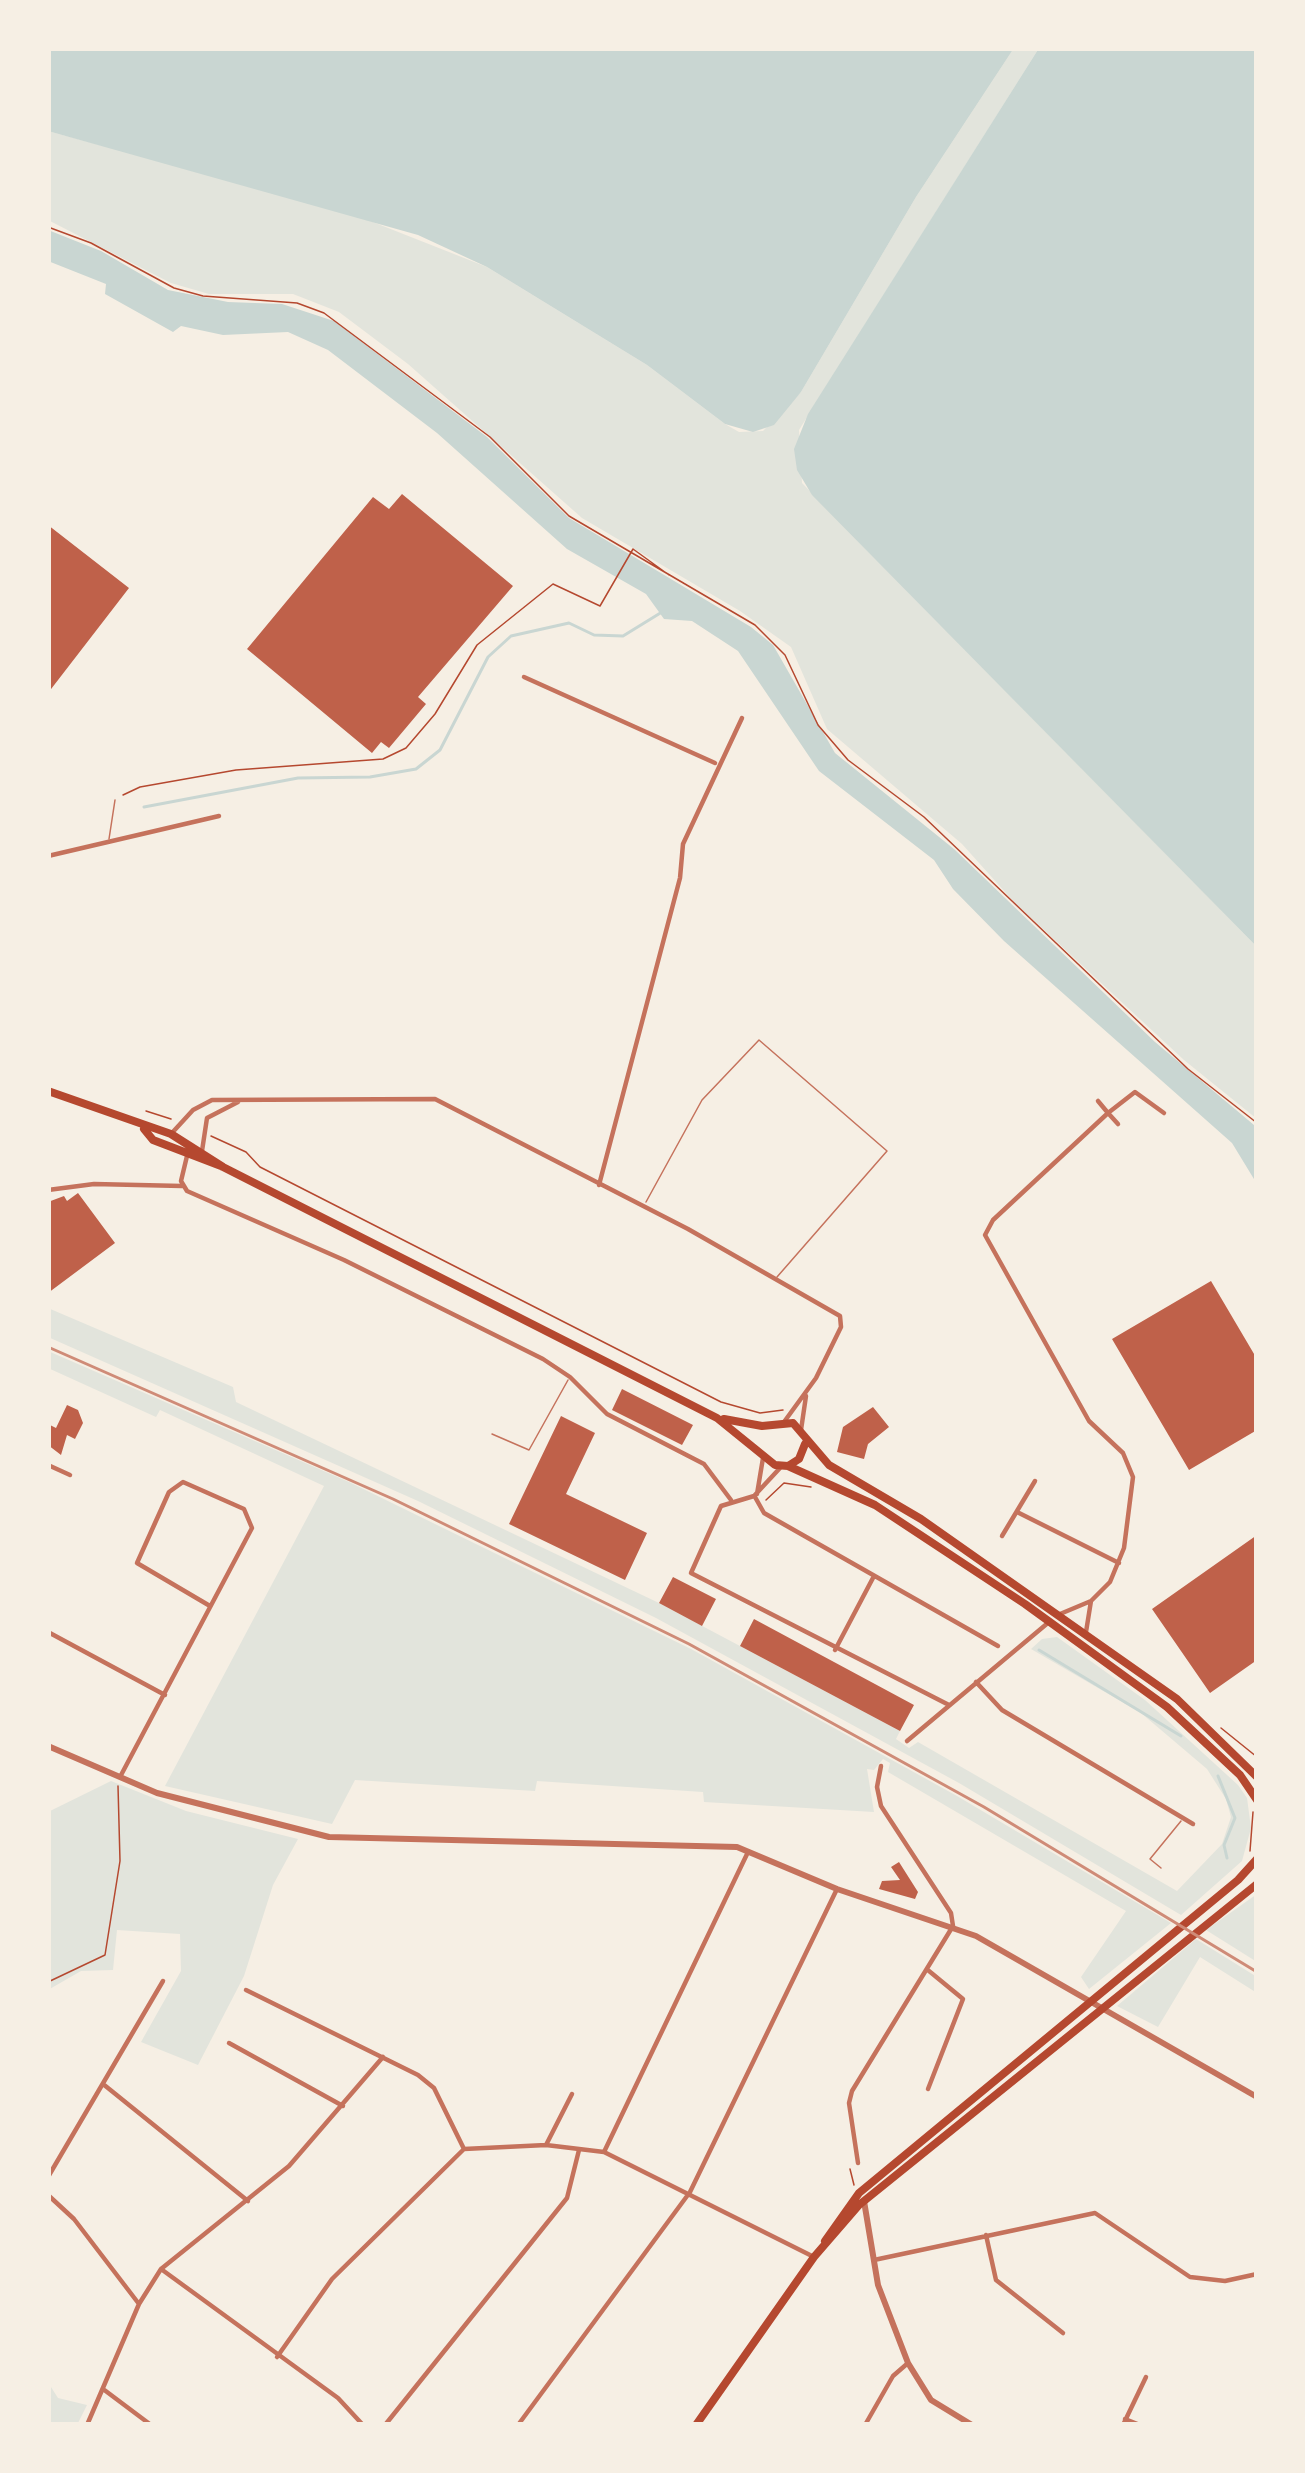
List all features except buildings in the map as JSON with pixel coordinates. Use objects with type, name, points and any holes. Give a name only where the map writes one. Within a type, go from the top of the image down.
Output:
[{"type":"main road","points":[[48,1091],[170,1134],[223,1167]]},
{"type":"main road","points":[[143,1128],[153,1140],[223,1167],[718,1418],[785,1466],[875,1505],[1049,1622],[1194,1730],[1240,1775],[1254,1804]]},
{"type":"main road","points":[[718,1418],[762,1426],[780,1422],[801,1430],[806,1443],[829,1465],[921,1520],[1060,1614],[1196,1715],[1257,1777]]},
{"type":"main road","points":[[763,1452],[764,1434],[780,1422]]},
{"type":"main road","points":[[785,1466],[799,1459],[806,1443]]},
{"type":"main road","points":[[844,2214],[1076,2010],[1201,1909],[1253,1857]]},
{"type":"main road","points":[[696,2425],[859,2198],[864,2201],[1257,1884]]},
{"type":"street","points":[[524,676],[718,764]]},
{"type":"street","points":[[598,1187],[680,878],[683,844],[742,718]]},
{"type":"street","points":[[48,856],[109,838],[219,816]]},
{"type":"street","points":[[1086,1632],[1091,1601],[1119,1563],[1134,1492],[1128,1460],[1089,1421],[984,1239],[993,1220],[1135,1092],[1163,1113]]},
{"type":"street","points":[[202,1151],[207,1118],[243,1100]]},
{"type":"street","points":[[170,1134],[198,1106],[243,1100],[435,1100],[777,1277],[842,1320],[806,1396],[801,1430]]},
{"type":"street","points":[[1098,1102],[1118,1124]]},
{"type":"street","points":[[182,1186],[187,1156]]},
{"type":"street","points":[[48,1190],[94,1184],[182,1186],[344,1260],[571,1377],[607,1414],[704,1464],[731,1500]]},
{"type":"street","points":[[780,1422],[806,1396]]},
{"type":"street","points":[[763,1452],[756,1495],[759,1506],[998,1646]]},
{"type":"street","points":[[48,1465],[70,1475]]},
{"type":"street","points":[[785,1466],[756,1495],[722,1506],[692,1573],[949,1705]]},
{"type":"street","points":[[1002,1537],[1035,1481]]},
{"type":"street","points":[[120,1777],[165,1695],[210,1606],[252,1520],[244,1509],[183,1482],[169,1492],[137,1563],[210,1606]]},
{"type":"street","points":[[1017,1512],[1119,1563]]},
{"type":"street","points":[[835,1650],[874,1575]]},
{"type":"street","points":[[1060,1614],[1091,1601]]},
{"type":"street","points":[[907,1741],[1049,1622]]},
{"type":"street","points":[[48,1632],[165,1695]]},
{"type":"street","points":[[976,1682],[1002,1710],[1192,1824]]},
{"type":"street","points":[[48,1746],[224,1813],[329,1837],[690,1843],[748,1852],[837,1889],[953,1926],[1257,2097]]},
{"type":"street","points":[[858,2163],[849,2103],[852,2091],[953,1926],[951,1912],[881,1806],[877,1787],[881,1766]]},
{"type":"street","points":[[604,2152],[748,1852]]},
{"type":"street","points":[[518,2425],[690,2192],[837,1889]]},
{"type":"street","points":[[928,2089],[963,1999],[929,1971]]},
{"type":"street","points":[[48,2177],[163,1981]]},
{"type":"street","points":[[246,1990],[383,2057],[434,2088],[464,2150]]},
{"type":"street","points":[[230,2043],[343,2106]]},
{"type":"street","points":[[87,2425],[139,2304],[161,2269],[248,2201],[343,2106],[383,2057]]},
{"type":"street","points":[[102,2084],[248,2201]]},
{"type":"street","points":[[546,2145],[572,2094]]},
{"type":"street","points":[[278,2357],[332,2279],[464,2150],[546,2145],[604,2152],[814,2257]]},
{"type":"street","points":[[385,2425],[567,2198],[579,2150]]},
{"type":"street","points":[[48,2195],[74,2219],[129,2298],[139,2304]]},
{"type":"street","points":[[864,2201],[874,2260],[908,2363],[931,2400],[972,2425]]},
{"type":"street","points":[[874,2260],[1095,2212],[1190,2278],[1225,2281],[1257,2274]]},
{"type":"street","points":[[844,2214],[868,2229]]},
{"type":"street","points":[[986,2235],[997,2280],[1063,2333]]},
{"type":"street","points":[[161,2269],[354,2410],[363,2425]]},
{"type":"street","points":[[865,2425],[893,2376],[908,2363]]},
{"type":"street","points":[[1140,2425],[1124,2422],[1145,2377]]},
{"type":"street","points":[[102,2388],[151,2425]]},
{"type":"lane","points":[[109,838],[115,800]]},
{"type":"lane","points":[[643,1210],[702,1100],[759,1040],[887,1151],[777,1277]]},
{"type":"lane","points":[[492,1434],[530,1450],[571,1377]]},
{"type":"lane","points":[[1161,1868],[1150,1859],[1184,1818]]},
{"type":"path","points":[[48,227],[91,243],[174,288],[203,296],[297,303],[324,313],[490,437],[569,516],[735,612],[773,641],[796,673],[818,725],[848,760],[924,817],[1188,1069],[1257,1123]]},
{"type":"path","points":[[115,800],[140,787],[189,776],[304,761],[383,759],[406,748],[435,714],[478,645],[508,615],[553,584],[600,606],[637,549],[671,579]]},
{"type":"path","points":[[146,1112],[176,1121]]},
{"type":"path","points":[[208,1135],[300,1188],[721,1402],[760,1413],[787,1410]]},
{"type":"path","points":[[759,1506],[784,1483],[815,1485]]},
{"type":"path","points":[[48,1982],[105,1955],[120,1861],[120,1777]]},
{"type":"path","points":[[1253,1857],[1254,1804]]},
{"type":"path","points":[[850,2169],[853,2189]]},
{"type":"shaded area","points":[[48,48],[1014,48],[916,197],[801,392],[774,425],[753,432],[725,424],[647,365],[487,267],[418,235],[48,131]]},
{"type":"shaded area","points":[[1014,48],[1039,48],[799,430],[802,483],[1257,947],[1257,1119],[1184,1060],[1015,903],[962,844],[827,729],[791,647],[740,611],[582,518],[408,364],[339,312],[293,294],[209,294],[171,283],[48,220],[48,131],[345,211],[487,267],[647,365],[725,424],[739,432],[763,431],[801,392],[916,197]]},
{"type":"shaded area","points":[[1039,48],[1257,48],[1257,947],[812,495],[797,470],[794,449],[808,414]]},
{"type":"shaded area","points":[[48,230],[101,251],[168,290],[228,302],[282,304],[334,321],[487,437],[569,518],[751,627],[773,645],[835,753],[954,849],[1155,1042],[1254,1125],[1257,1184],[1232,1143],[1004,941],[953,889],[934,860],[819,771],[738,651],[692,621],[664,619],[646,594],[567,549],[437,433],[328,350],[288,332],[223,335],[181,326],[173,332],[105,294],[106,284],[48,261]]},
{"type":"shaded area","points":[[48,1308],[233,1387],[236,1402],[659,1603],[900,1731],[896,1739],[909,1748],[918,1742],[1177,1891],[1222,1844],[1231,1817],[1226,1799],[1207,1769],[1141,1713],[1031,1649],[1042,1639],[1057,1637],[1145,1700],[1238,1785],[1247,1798],[1251,1828],[1242,1861],[1181,1915],[959,1783],[656,1618],[418,1501],[48,1337]]},
{"type":"shaded area","points":[[48,1351],[349,1482],[691,1649],[957,1796],[1171,1923],[1089,1989],[1081,1977],[1126,1911],[888,1772],[890,1763],[883,1759],[874,1770],[867,1769],[874,1812],[704,1802],[703,1792],[537,1781],[535,1791],[355,1780],[332,1824],[165,1786],[324,1486],[160,1410],[156,1417],[48,1368]]},
{"type":"shaded area","points":[[111,1781],[186,1811],[298,1839],[273,1885],[244,1976],[198,2065],[141,2042],[181,1971],[180,1934],[117,1930],[113,1970],[81,1971],[48,1990],[48,1812]]},
{"type":"shaded area","points":[[1257,1894],[1257,1962],[1206,1930]]},
{"type":"shaded area","points":[[1196,1939],[1257,1977],[1257,1993],[1200,1957],[1158,2027],[1117,2006]]},
{"type":"shaded area","points":[[48,2306],[51,2387],[58,2398],[87,2405],[77,2425],[48,2425]]},
{"type":"waterway","points":[[144,807],[298,778],[370,777],[416,769],[440,750],[488,657],[511,636],[569,623],[594,635],[623,636],[662,612]]},
{"type":"waterway","points":[[1039,1650],[1181,1736]]},
{"type":"waterway","points":[[1218,1776],[1235,1818],[1224,1845],[1227,1858]]},
{"type":"railway","points":[[48,1347],[393,1499],[689,1644],[984,1807],[1257,1972]]}]
